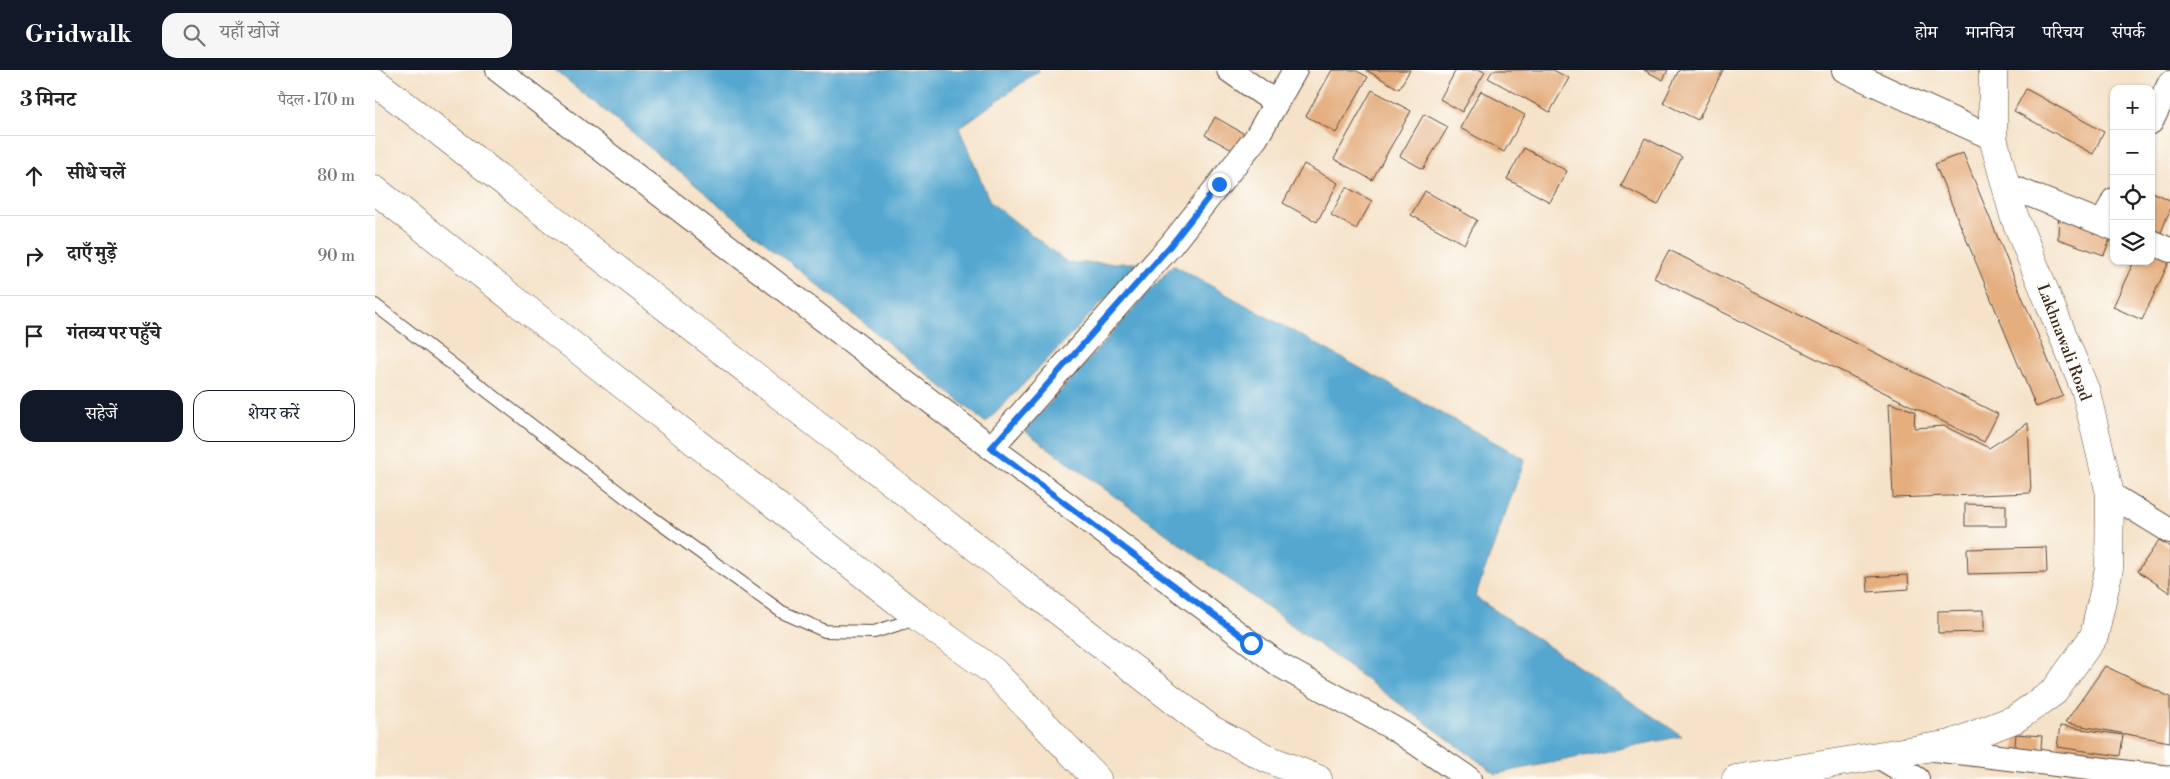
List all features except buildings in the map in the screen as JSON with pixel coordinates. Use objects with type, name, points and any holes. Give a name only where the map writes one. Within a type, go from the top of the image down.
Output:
[{"type":"main road","name":"Lakhnawali Road","points":[[1736,779],[1951,744],[2015,719],[2054,692],[2094,636],[2109,569],[2110,494],[2086,392],[2014,216],[1993,138],[1993,70]]},
{"type":"main road","points":[[375,82],[1212,730],[1267,759],[1318,779]]},
{"type":"main road","points":[[375,190],[919,618],[993,670],[1097,779]]},
{"type":"street","points":[[498,70],[991,448],[1281,666],[1400,732],[1469,779]]},
{"type":"street","points":[[1229,70],[1276,103]]},
{"type":"street","points":[[991,448],[1171,245],[1256,138],[1295,70]]},
{"type":"street","points":[[1844,70],[1993,138]]},
{"type":"street","points":[[2155,114],[2170,83]]},
{"type":"street","points":[[2006,186],[2108,226]]},
{"type":"street","points":[[2155,244],[2170,250]]},
{"type":"street","points":[[2110,494],[2170,531]]},
{"type":"street","points":[[1927,748],[2170,778]]},
{"type":"street","points":[[1878,756],[1917,779]]},
{"type":"lane","points":[[375,305],[646,513],[782,612],[825,631],[874,632],[919,618]]},
{"type":"water","points":[[555,70],[1040,70],[959,128],[990,202],[1068,263],[1140,263],[986,423]]},
{"type":"water","points":[[1173,265],[1525,459],[1475,597],[1682,736],[1496,774],[1025,431]]},
{"type":"route","points":[[1219,184],[1171,245],[991,448],[1251,643]]}]
